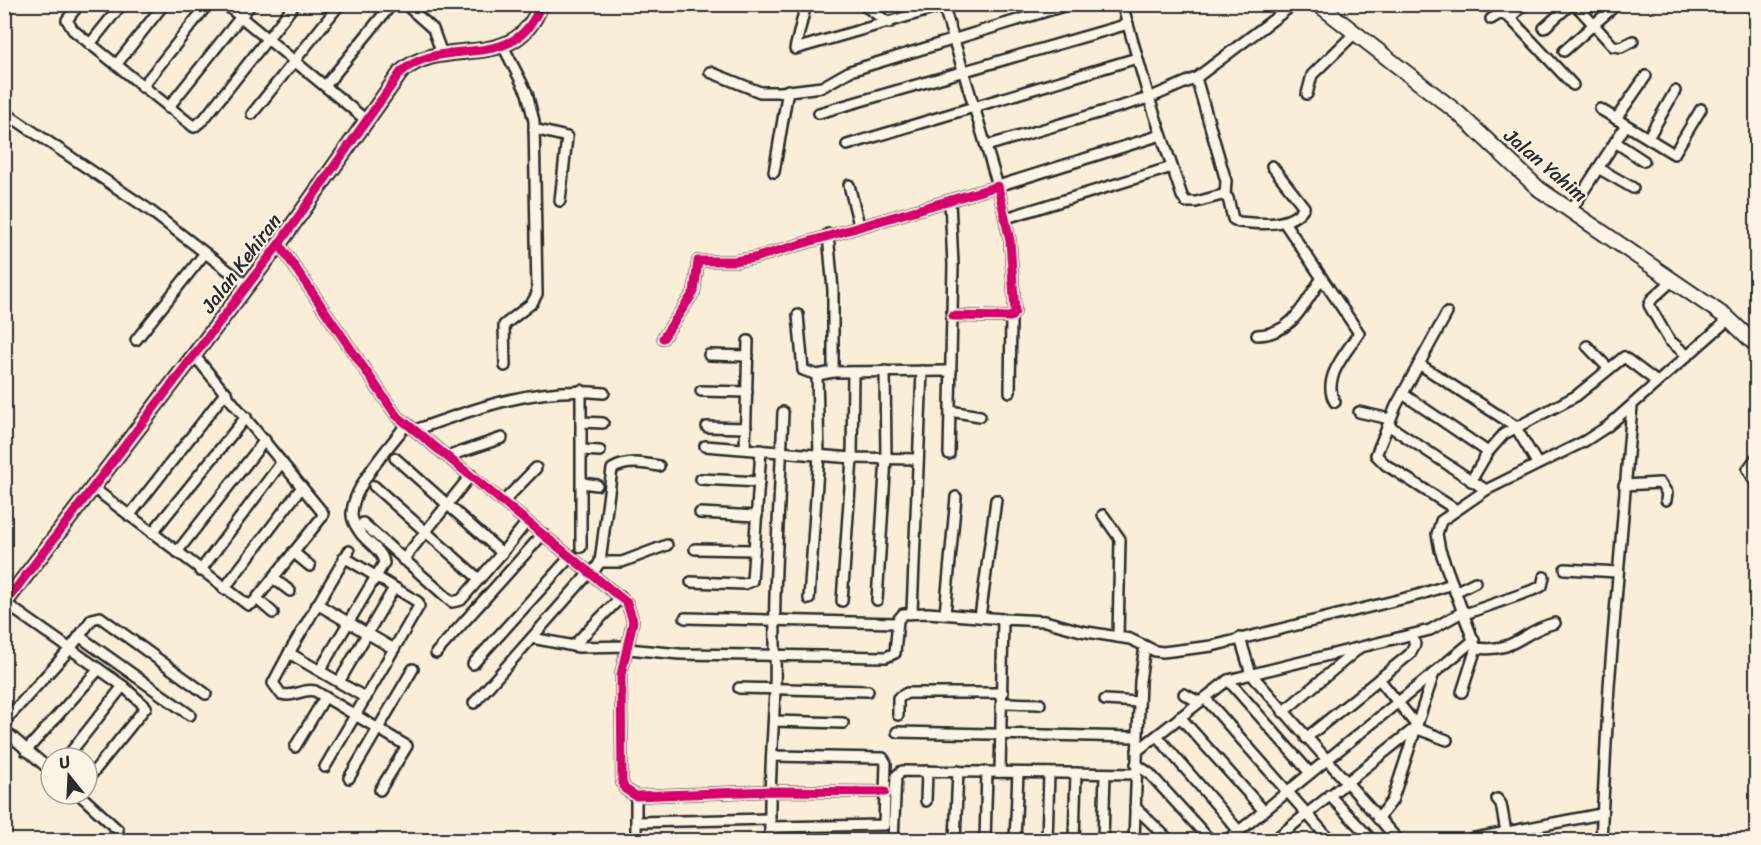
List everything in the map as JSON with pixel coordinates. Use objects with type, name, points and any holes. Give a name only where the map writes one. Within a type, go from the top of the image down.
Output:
[{"type":"street","points":[[79,4],[67,20],[68,26],[191,127],[198,126],[295,4]]},
{"type":"street","points":[[90,44],[122,4]]},
{"type":"street","points":[[116,65],[164,4]]},
{"type":"street","points":[[142,87],[208,4]]},
{"type":"street","points":[[225,4],[366,120]]},
{"type":"street","points":[[168,108],[251,4]]},
{"type":"street","points":[[252,114],[340,4]]},
{"type":"street","points":[[325,87],[392,4]]},
{"type":"street","points":[[405,4],[433,29],[442,54]]},
{"type":"street","name":"Jalan Kehiran","points":[[5,604],[279,244],[401,72],[412,62],[442,54],[483,51],[503,46],[532,25],[541,4]]},
{"type":"street","points":[[806,4],[795,49],[945,5],[1006,218],[1015,312],[1011,316],[1010,392]]},
{"type":"street","points":[[862,4],[889,23]]},
{"type":"street","points":[[710,72],[760,92],[822,87],[850,71],[1070,4]]},
{"type":"street","points":[[1122,4],[1149,98],[1182,196],[1186,202],[1225,196]]},
{"type":"street","points":[[986,146],[1149,98],[1196,78],[1294,4]]},
{"type":"street","name":"Jalan Yahim","points":[[1318,4],[1458,113],[1522,174],[1570,212],[1729,319],[1756,345]]},
{"type":"street","points":[[1510,18],[1524,4]]},
{"type":"street","points":[[1544,28],[1573,4],[1616,47],[1633,41]]},
{"type":"street","points":[[1564,51],[1617,4]]},
{"type":"street","points":[[1491,19],[1501,13],[1510,18],[1573,85]]},
{"type":"street","points":[[819,113],[1128,24]]},
{"type":"street","points":[[1307,94],[1312,75],[1354,34]]},
{"type":"street","points":[[503,46],[526,93],[534,129],[537,294],[532,303],[504,325],[505,366]]},
{"type":"street","points":[[847,145],[1137,58]]},
{"type":"street","points":[[1616,119],[1646,76]]},
{"type":"street","points":[[1196,78],[1226,180],[1225,196],[1233,219],[1239,222],[1284,222],[1296,216],[1304,207],[1272,166]]},
{"type":"street","points":[[774,172],[788,90]]},
{"type":"street","points":[[1647,138],[1675,91]]},
{"type":"street","points":[[1600,110],[1674,154],[1701,109]]},
{"type":"street","points":[[4,112],[129,195],[247,285]]},
{"type":"street","points":[[1570,212],[1626,125]]},
{"type":"street","points":[[534,129],[567,137],[561,201]]},
{"type":"street","points":[[663,338],[694,292],[698,261],[746,260],[859,225],[950,201],[1161,135]]},
{"type":"street","points":[[1615,142],[1644,161]]},
{"type":"street","points":[[1006,218],[1172,167]]},
{"type":"street","points":[[1598,168],[1633,188]]},
{"type":"street","points":[[849,185],[859,225]]},
{"type":"street","points":[[949,454],[952,316],[950,201]]},
{"type":"street","points":[[1284,222],[1359,333],[1332,378],[1330,394],[1335,402]]},
{"type":"street","points":[[828,234],[833,297],[832,372]]},
{"type":"street","points":[[279,244],[388,405],[406,425],[449,456],[572,556],[621,597],[632,610],[633,621],[628,648],[622,662],[621,675],[622,782],[626,789],[636,796],[771,791],[885,792]]},
{"type":"street","points":[[136,340],[205,253]]},
{"type":"street","points":[[1257,335],[1284,329],[1322,278]]},
{"type":"street","points":[[1673,280],[1652,299],[1649,305],[1669,340],[1687,355]]},
{"type":"street","points":[[1447,313],[1403,394],[1376,452],[1377,457],[1455,509]]},
{"type":"street","points":[[798,315],[802,366],[806,373],[817,375],[832,372],[951,371]]},
{"type":"street","points":[[952,316],[1011,316]]},
{"type":"street","points":[[1462,692],[1475,644],[1440,550],[1437,528],[1455,509],[1486,490],[1585,441],[1632,406],[1656,381],[1729,319]]},
{"type":"street","points":[[745,448],[748,341]]},
{"type":"street","points":[[1587,346],[1609,369]]},
{"type":"street","points":[[92,487],[200,571],[248,605],[273,578],[323,513],[194,355]]},
{"type":"street","points":[[709,355],[748,356]]},
{"type":"street","points":[[1471,481],[1488,452],[1515,426],[1576,396],[1622,358],[1628,358],[1656,381]]},
{"type":"street","points":[[1419,364],[1515,426],[1537,463]]},
{"type":"street","points":[[877,600],[886,459],[885,371]]},
{"type":"street","points":[[912,612],[922,371]]},
{"type":"street","points":[[842,601],[852,458],[853,372]]},
{"type":"street","points":[[809,599],[819,455],[817,375]]},
{"type":"street","points":[[415,430],[504,401],[581,390],[604,393]]},
{"type":"street","points":[[580,547],[581,390]]},
{"type":"street","points":[[701,391],[747,392]]},
{"type":"street","points":[[129,516],[226,392]]},
{"type":"street","points":[[1403,394],[1488,452]]},
{"type":"street","points":[[1601,840],[1624,485],[1632,406]]},
{"type":"street","points":[[950,411],[980,416]]},
{"type":"street","points":[[770,840],[783,412]]},
{"type":"street","points":[[1359,412],[1389,422],[1486,490]]},
{"type":"street","points":[[152,533],[246,417]]},
{"type":"street","points":[[581,422],[603,423]]},
{"type":"street","points":[[320,670],[384,563],[383,557],[361,533],[352,519],[351,512],[361,489],[406,425]]},
{"type":"street","points":[[707,427],[746,428]]},
{"type":"street","points":[[449,456],[502,438]]},
{"type":"street","points":[[177,552],[265,440]]},
{"type":"street","points":[[705,446],[852,458],[918,459]]},
{"type":"street","points":[[582,450],[600,451]]},
{"type":"street","points":[[691,582],[747,583],[752,580],[761,450]]},
{"type":"street","points":[[395,458],[502,553]]},
{"type":"street","points":[[1756,458],[1748,469],[1756,483]]},
{"type":"street","points":[[200,571],[282,462]]},
{"type":"street","points":[[474,703],[600,562],[612,469],[619,465],[639,462],[659,466]]},
{"type":"street","points":[[503,501],[536,468]]},
{"type":"street","points":[[403,560],[471,475]]},
{"type":"street","points":[[701,479],[759,482]]},
{"type":"street","points":[[582,483],[597,485]]},
{"type":"street","points":[[1624,485],[1660,483],[1667,493],[1666,500]]},
{"type":"street","points":[[375,486],[480,579]]},
{"type":"street","points":[[224,589],[302,487]]},
{"type":"street","points":[[945,614],[956,497]]},
{"type":"street","points":[[980,617],[996,500]]},
{"type":"street","points":[[700,513],[757,516]]},
{"type":"street","points":[[1103,515],[1120,539],[1118,637]]},
{"type":"street","points":[[363,523],[452,602],[461,600],[522,528]]},
{"type":"street","points":[[436,653],[543,534]]},
{"type":"street","points":[[600,562],[622,562],[667,545]]},
{"type":"street","points":[[695,549],[754,550]]},
{"type":"street","points":[[293,552],[310,566]]},
{"type":"street","points":[[325,766],[356,715],[366,698],[419,606],[418,602],[375,577],[346,554],[274,677],[276,690],[285,696],[308,689],[325,697],[356,715],[379,728],[407,746],[380,790]]},
{"type":"street","points":[[473,664],[572,556]]},
{"type":"street","points":[[1565,569],[1618,572]]},
{"type":"street","points":[[1137,751],[1228,680],[1358,649],[1444,625],[1465,613],[1536,589],[1542,586],[1544,577]]},
{"type":"street","points":[[273,578],[290,591]]},
{"type":"street","points":[[532,638],[573,646],[628,648],[680,654],[891,656],[896,649],[899,616],[912,612],[1045,621],[1118,637],[1155,651],[1172,652],[1212,646],[1476,582]]},
{"type":"street","points":[[339,682],[394,588]]},
{"type":"street","points":[[573,646],[621,597]]},
{"type":"street","points":[[256,599],[273,613]]},
{"type":"street","points":[[5,604],[123,686],[146,707],[99,765]]},
{"type":"street","points":[[317,604],[394,649]]},
{"type":"street","points":[[4,722],[70,649],[92,619],[100,616],[206,694]]},
{"type":"street","points":[[685,618],[897,623]]},
{"type":"street","points":[[1000,772],[1003,619]]},
{"type":"street","points":[[1475,644],[1492,650],[1509,647],[1534,629],[1555,622]]},
{"type":"street","points":[[1306,738],[1413,651],[1415,644],[1412,635]]},
{"type":"street","points":[[79,636],[190,715]]},
{"type":"street","points":[[1240,638],[1251,674],[1345,783],[1398,840]]},
{"type":"street","points":[[1228,840],[1434,673],[1475,644]]},
{"type":"street","points":[[1134,840],[1138,702],[1141,656],[1145,646]]},
{"type":"street","points":[[1283,712],[1358,649]]},
{"type":"street","points":[[289,653],[366,698]]},
{"type":"street","points":[[26,751],[99,669]]},
{"type":"street","points":[[349,778],[413,669]]},
{"type":"street","points":[[1378,819],[1391,804],[1434,673]]},
{"type":"street","points":[[1379,679],[1416,727],[1447,740]]},
{"type":"street","points":[[1228,680],[1310,773]]},
{"type":"street","points":[[76,746],[123,686]]},
{"type":"street","points":[[739,688],[868,691]]},
{"type":"street","points":[[897,715],[898,698],[907,693],[1003,693]]},
{"type":"street","points":[[1184,694],[1202,700],[1330,840]]},
{"type":"street","points":[[295,747],[325,697]]},
{"type":"street","points":[[1105,700],[1138,702]]},
{"type":"street","points":[[1002,703],[1040,704]]},
{"type":"street","points":[[1180,717],[1264,811]]},
{"type":"street","points":[[774,721],[843,723]]},
{"type":"street","points":[[1274,840],[1416,727]]},
{"type":"street","points":[[4,729],[39,761]]},
{"type":"street","points":[[897,732],[1137,737]]},
{"type":"street","points":[[1157,736],[1239,831]]},
{"type":"street","points":[[638,822],[880,826],[885,821],[886,763],[883,758],[772,756]]},
{"type":"street","points":[[893,840],[896,776],[902,771],[1105,774],[1136,769],[1150,774],[1210,840]]},
{"type":"street","points":[[926,801],[927,771]]},
{"type":"street","points":[[955,840],[957,771]]},
{"type":"street","points":[[985,840],[987,772]]},
{"type":"street","points":[[1015,840],[1018,773]]},
{"type":"street","points":[[1047,840],[1049,773]]},
{"type":"street","points":[[1074,840],[1076,773]]},
{"type":"street","points":[[1103,840],[1105,774]]},
{"type":"street","points":[[1329,795],[1372,840]]},
{"type":"street","points":[[636,796],[638,822],[636,840]]},
{"type":"street","points":[[1497,799],[1501,804],[1506,832]]},
{"type":"street","points":[[92,806],[118,830]]},
{"type":"street","points":[[1135,807],[1169,840]]},
{"type":"street","points":[[1466,840],[1601,814]]},
{"type":"cycle path","points":[[4,604],[279,244],[401,72],[419,61],[438,55],[497,47],[514,40],[529,26],[541,4]]},
{"type":"cycle path","points":[[663,338],[694,292],[698,261],[734,261],[754,258],[998,186],[1010,241],[1015,312],[1011,317],[953,316]]},
{"type":"cycle path","points":[[279,244],[396,415],[627,603],[633,621],[621,675],[622,782],[625,789],[636,796],[771,791],[885,792]]}]
